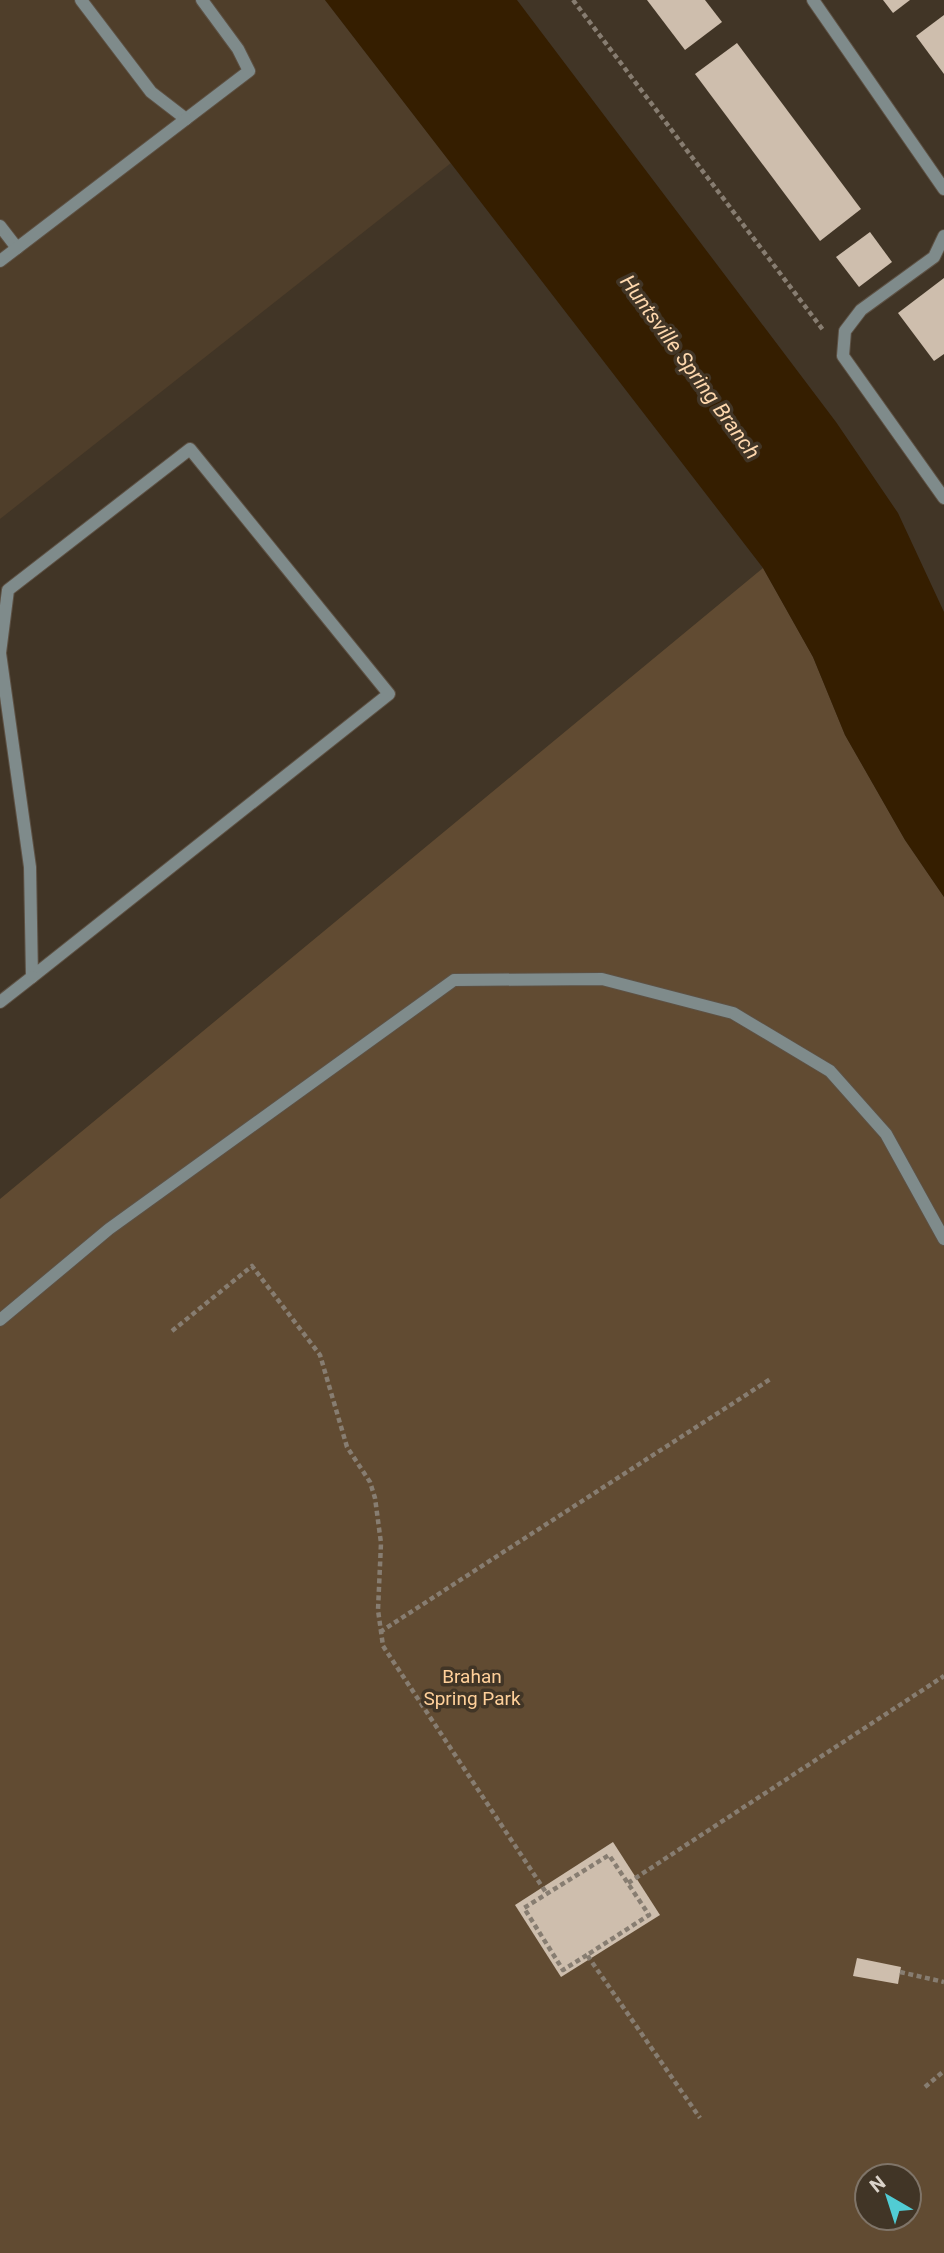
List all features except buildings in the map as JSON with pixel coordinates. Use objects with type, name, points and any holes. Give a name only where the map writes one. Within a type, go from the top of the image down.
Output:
[{"type":"street","points":[[81,0],[151,93],[186,119]]},
{"type":"street","points":[[0,261],[249,71],[238,49],[202,0]]},
{"type":"street","points":[[813,0],[944,189]]},
{"type":"street","points":[[0,226],[17,248]]},
{"type":"street","points":[[944,236],[934,257],[861,310],[845,331],[843,356],[944,498]]},
{"type":"street","points":[[0,1002],[32,977],[389,694],[190,449],[8,590],[1,653],[30,867],[32,977]]},
{"type":"street","points":[[0,1320],[109,1229],[454,980],[602,979],[733,1013],[830,1071],[886,1134],[944,1240]]},
{"type":"path","points":[[573,0],[843,356]]},
{"type":"path","points":[[173,1331],[252,1266],[320,1355],[347,1447],[364,1471],[375,1498],[381,1543],[380,1632],[383,1646],[547,1894]]},
{"type":"path","points":[[380,1632],[772,1378]]},
{"type":"path","points":[[628,1883],[944,1676]]},
{"type":"path","points":[[609,1855],[628,1883],[649,1915],[562,1970],[524,1908],[609,1855]]},
{"type":"path","points":[[587,1955],[699,2118]]},
{"type":"path","points":[[900,1972],[944,1982]]},
{"type":"path","points":[[925,2087],[944,2071]]},
{"type":"shaded area","points":[[0,0],[325,0],[451,163],[0,519]]},
{"type":"green space","name":"Brahan Spring Park","points":[[763,568],[813,657],[845,735],[905,840],[944,897],[944,2253],[0,2253],[0,1199]]},
{"type":"water","name":"Huntsville Spring Branch","points":[[325,0],[517,0],[836,422],[898,513],[944,612],[944,897],[905,840],[845,735],[813,657],[763,568]]}]
